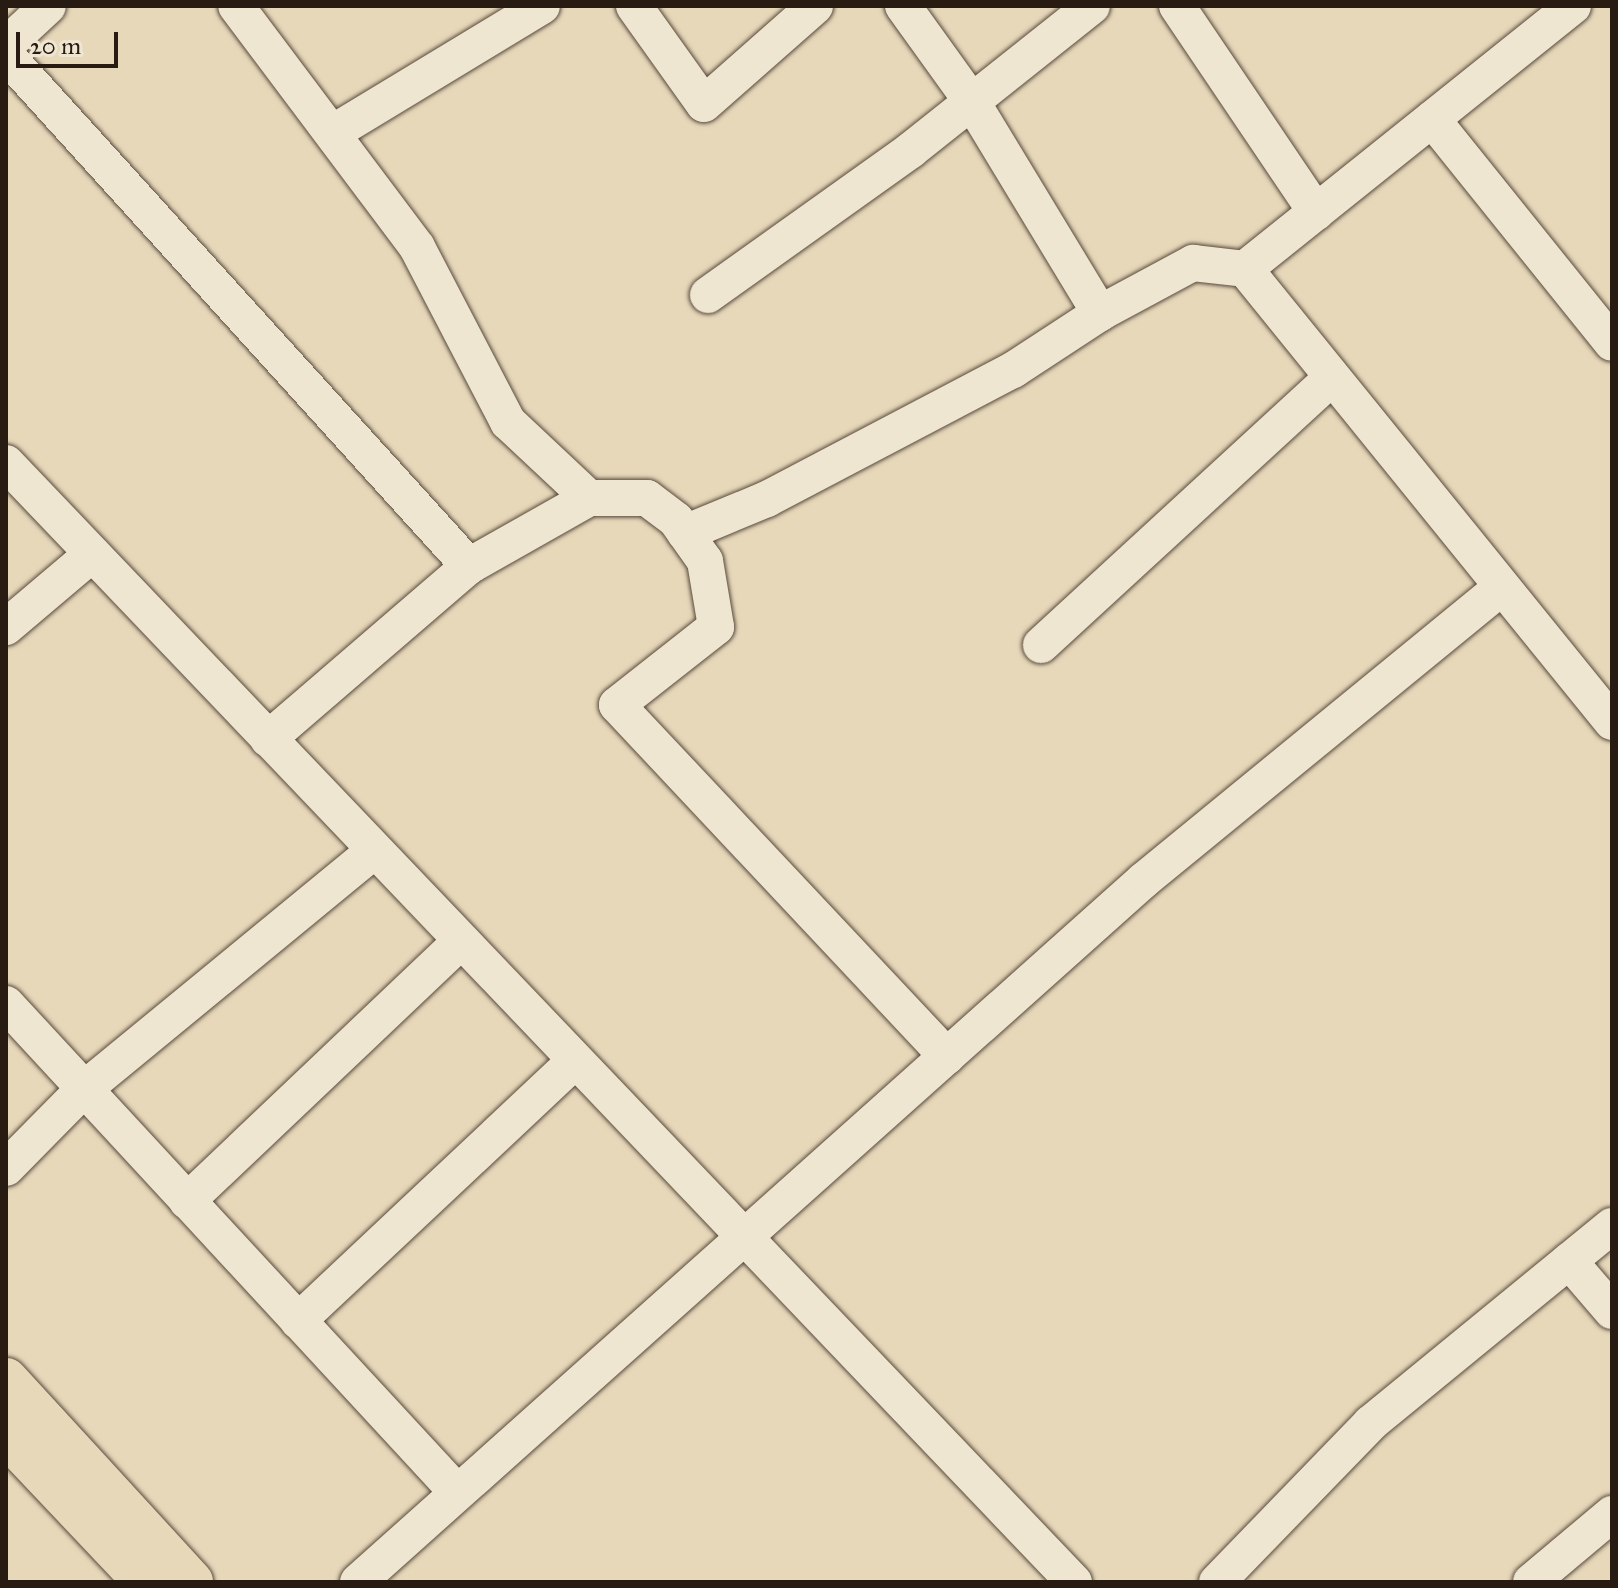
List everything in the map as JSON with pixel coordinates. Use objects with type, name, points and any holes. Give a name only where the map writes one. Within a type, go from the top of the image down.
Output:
[{"type":"main road","points":[[6,1380],[171,1579]]},
{"type":"main road","points":[[6,1434],[171,1579]]},
{"type":"street","points":[[6,45],[48,6]]},
{"type":"street","points":[[236,6],[334,132],[417,247],[508,422],[589,498]]},
{"type":"street","points":[[334,132],[542,6]]},
{"type":"street","points":[[634,6],[704,104],[815,6]]},
{"type":"street","points":[[903,6],[972,102],[1100,313]]},
{"type":"street","points":[[708,295],[972,102],[1092,6]]},
{"type":"street","points":[[1177,6],[1316,212]]},
{"type":"street","points":[[1245,269],[1573,6]]},
{"type":"street","points":[[6,55],[469,566]]},
{"type":"street","points":[[1432,119],[1612,343]]},
{"type":"street","points":[[685,533],[767,499],[999,378],[1100,313],[1193,263],[1245,269],[1500,589],[1612,722]]},
{"type":"street","points":[[1041,645],[1331,378]]},
{"type":"street","points":[[6,463],[1061,1578]]},
{"type":"street","points":[[268,739],[469,566],[589,498],[647,498],[685,533],[705,561],[716,627],[617,705],[947,1056]]},
{"type":"street","points":[[6,627],[92,554]]},
{"type":"street","points":[[358,1582],[456,1491],[743,1240],[1144,880],[1500,589]]},
{"type":"street","points":[[6,1168],[83,1090],[374,851]]},
{"type":"street","points":[[187,1201],[460,942]]},
{"type":"street","points":[[6,1004],[456,1491]]},
{"type":"street","points":[[298,1321],[574,1062]]},
{"type":"street","points":[[1217,1582],[1371,1423],[1612,1226]]},
{"type":"street","points":[[1569,1261],[1612,1311]]},
{"type":"street","points":[[1531,1582],[1612,1514]]}]
